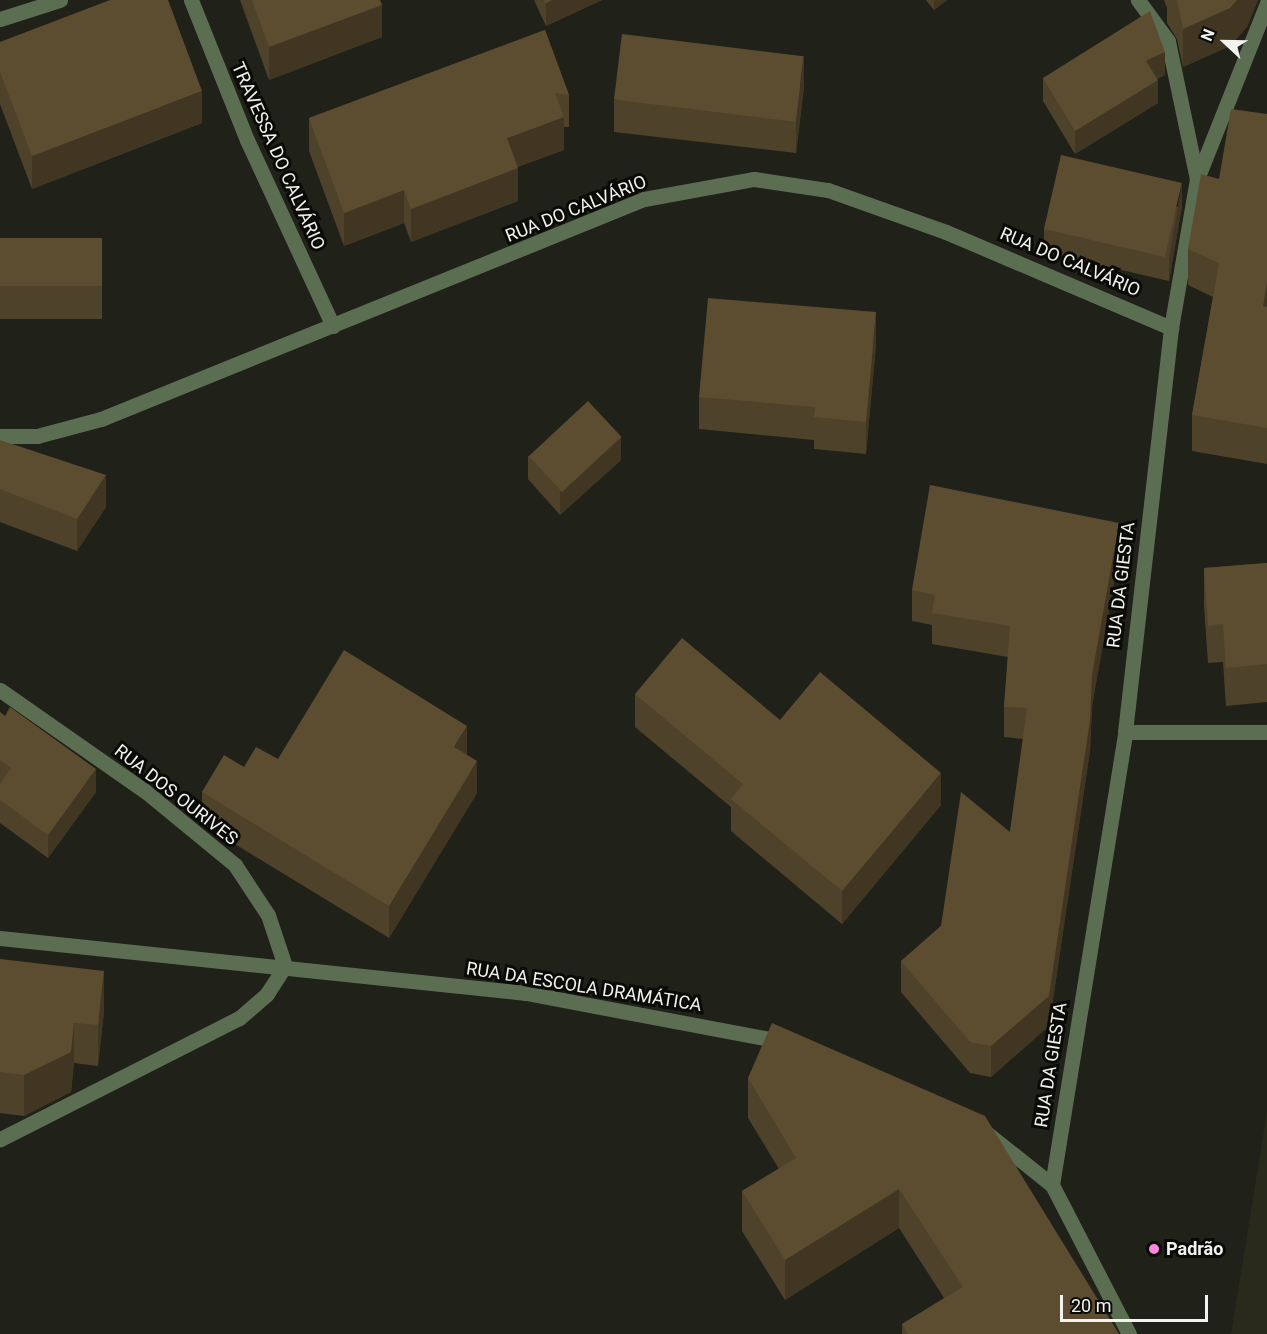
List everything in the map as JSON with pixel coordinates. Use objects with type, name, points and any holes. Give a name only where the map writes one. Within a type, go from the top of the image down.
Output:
[{"type":"street","points":[[0,19],[60,0]]},
{"type":"street","name":"TRAVESSA DO CALVÁRIO","points":[[191,0],[247,140],[333,326]]},
{"type":"street","name":"RUA DA GIESTA","points":[[1052,1185],[1125,732],[1171,328],[1197,179],[1168,41],[1138,0]]},
{"type":"street","points":[[1197,179],[1267,3]]},
{"type":"street","name":"RUA DO CALVÁRIO","points":[[0,436],[37,436],[101,419],[644,199],[754,179],[828,190],[946,232],[1171,328]]},
{"type":"street","name":"RUA DOS OURIVES","points":[[0,690],[145,791],[235,865],[268,915],[285,966]]},
{"type":"street","points":[[1125,732],[1267,732]]},
{"type":"street","name":"RUA DA ESCOLA DRAMÁTICA","points":[[0,938],[526,993],[804,1047]]},
{"type":"street","points":[[0,1139],[239,1018],[267,994],[285,966]]},
{"type":"street","points":[[971,1120],[1052,1185],[1129,1334]]},
{"type":"shaded area","points":[[1267,1112],[1267,1334],[1231,1334]]},
{"type":"building","points":[[110,0],[168,0],[202,91],[32,156],[0,72],[0,42]]},
{"type":"building","points":[[252,0],[380,0],[382,5],[269,47]]},
{"type":"building","points":[[1177,0],[1237,0],[1230,8],[1183,29]]},
{"type":"building","points":[[1150,11],[1165,52],[1146,61],[1158,80],[1075,131],[1043,78]]},
{"type":"building","points":[[545,30],[569,95],[555,93],[564,117],[507,138],[518,168],[411,209],[404,190],[344,213],[309,118]]},
{"type":"building","points":[[622,34],[804,56],[796,122],[614,100]]},
{"type":"building","points":[[1231,109],[1267,114],[1267,283],[1263,306],[1267,307],[1267,428],[1192,415],[1219,263],[1188,249],[1201,174],[1219,179]]},
{"type":"building","points":[[1061,155],[1182,183],[1165,257],[1044,229]]},
{"type":"building","points":[[0,238],[102,238],[102,286],[0,286]]},
{"type":"building","points":[[708,298],[876,312],[866,422],[814,417],[815,407],[699,397]]},
{"type":"building","points":[[588,401],[621,437],[562,492],[529,456]]},
{"type":"building","points":[[0,440],[106,475],[77,519],[0,489]]},
{"type":"building","points":[[930,485],[1119,523],[1092,675],[1090,720],[1049,996],[991,1046],[970,1042],[901,961],[941,926],[961,792],[1010,832],[1027,708],[1004,707],[1010,626],[932,613],[935,595],[912,590]]},
{"type":"building","points":[[1267,563],[1267,664],[1226,668],[1223,624],[1208,626],[1204,568]]},
{"type":"building","points":[[682,638],[780,720],[820,672],[941,773],[842,891],[731,799],[743,784],[635,694]]},
{"type":"building","points":[[344,650],[467,726],[454,747],[477,761],[389,906],[202,792],[224,755],[244,767],[256,747],[278,759]]},
{"type":"building","points":[[10,707],[96,769],[48,835],[0,800],[0,784],[11,768],[0,760],[0,712],[5,716]]},
{"type":"building","points":[[0,959],[104,971],[98,1025],[74,1023],[71,1052],[24,1075],[0,1072]]},
{"type":"building","points":[[772,1023],[985,1116],[1119,1334],[908,1334],[902,1324],[963,1287],[899,1189],[785,1260],[742,1191],[796,1158],[748,1078]]},
{"type":"place","name":"Padrão","points":[[1154,1249]]}]
